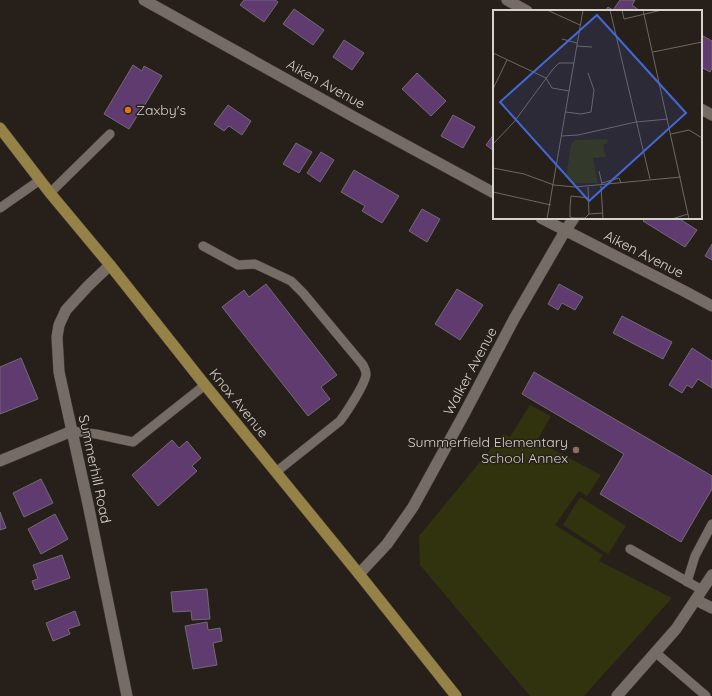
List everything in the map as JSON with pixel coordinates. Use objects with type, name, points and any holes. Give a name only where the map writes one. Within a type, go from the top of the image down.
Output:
[{"type":"main road","name":"Knox Avenue","points":[[0,128],[50,193],[110,265],[456,696]]},
{"type":"street","name":"Aiken Avenue","points":[[144,0],[354,117],[493,191]]},
{"type":"street","points":[[507,0],[524,10]]},
{"type":"street","points":[[702,110],[712,115]]},
{"type":"street","name":"Aiken Avenue","points":[[543,219],[712,306]]},
{"type":"street","name":"Walker Avenue","points":[[359,574],[387,544],[413,507],[514,319],[573,219]]},
{"type":"street","name":"Summerhill Road","points":[[110,265],[66,310],[59,324],[57,337],[59,372],[88,504],[127,696]]},
{"type":"street","points":[[0,461],[72,431]]},
{"type":"street","points":[[617,696],[676,629],[712,575]]},
{"type":"street","points":[[696,600],[712,608]]},
{"type":"lane","points":[[50,193],[110,134]]},
{"type":"lane","points":[[0,208],[40,180]]},
{"type":"lane","points":[[203,246],[238,264],[255,264],[291,281],[303,293],[363,365],[366,374],[363,384],[352,404],[340,421],[276,472]]},
{"type":"lane","points":[[72,431],[96,434],[133,442],[205,385]]},
{"type":"lane","points":[[687,582],[694,556],[712,524]]},
{"type":"lane","points":[[630,549],[702,590]]},
{"type":"lane","points":[[656,652],[695,693],[706,696]]},
{"type":"shaded area","points":[[530,405],[551,416],[537,441],[601,475],[587,496],[579,491],[555,525],[603,555],[599,561],[672,598],[584,696],[530,696],[420,565],[419,536],[503,434],[510,437]]},
{"type":"shaded area","points":[[580,497],[626,526],[608,554],[563,525]]},
{"type":"building","points":[[244,0],[275,0],[278,2],[264,22],[240,5]]},
{"type":"building","points":[[620,0],[635,0],[632,5],[639,10],[613,10]]},
{"type":"building","points":[[608,7],[613,10],[606,10]]},
{"type":"building","points":[[294,9],[324,30],[313,45],[283,24]]},
{"type":"building","points":[[703,36],[712,41],[712,68],[710,72],[702,68]]},
{"type":"building","points":[[344,40],[364,53],[352,70],[333,57]]},
{"type":"building","points":[[133,65],[142,71],[144,66],[162,76],[129,129],[104,114]]},
{"type":"building","points":[[417,73],[446,101],[431,116],[402,89]]},
{"type":"building","points":[[228,105],[251,121],[242,135],[229,126],[224,131],[214,124]]},
{"type":"building","points":[[453,115],[475,127],[463,148],[441,136]]},
{"type":"building","points":[[493,135],[493,150],[486,145]]},
{"type":"building","points":[[296,143],[312,152],[299,173],[283,164]]},
{"type":"building","points":[[321,152],[334,160],[320,182],[307,173]]},
{"type":"building","points":[[354,170],[399,196],[382,223],[362,211],[365,206],[341,192]]},
{"type":"building","points":[[422,209],[440,219],[427,242],[409,231]]},
{"type":"building","points":[[645,219],[680,219],[697,230],[685,247],[643,221]]},
{"type":"building","points":[[712,244],[712,260],[705,256]]},
{"type":"building","points":[[266,284],[337,375],[321,387],[330,399],[308,416],[222,307],[244,290],[249,297]]},
{"type":"building","points":[[559,284],[583,297],[575,310],[562,303],[558,310],[548,304]]},
{"type":"building","points":[[457,289],[483,305],[460,340],[435,324]]},
{"type":"building","points":[[622,316],[672,342],[663,359],[613,333]]},
{"type":"building","points":[[692,348],[712,361],[712,388],[698,379],[692,388],[687,385],[682,393],[669,385]]},
{"type":"building","points":[[21,358],[38,399],[0,414],[0,367]]},
{"type":"building","points":[[534,372],[712,476],[712,489],[681,542],[600,494],[624,454],[522,394]]},
{"type":"building","points":[[172,440],[179,448],[187,441],[201,458],[192,466],[197,471],[158,506],[132,475]]},
{"type":"building","points":[[41,479],[53,503],[24,517],[13,493]]},
{"type":"building","points":[[0,512],[6,528],[0,530]]},
{"type":"building","points":[[55,514],[68,539],[41,554],[28,529]]},
{"type":"building","points":[[62,555],[70,578],[35,590],[32,581],[38,579],[33,565]]},
{"type":"building","points":[[207,589],[210,619],[192,620],[191,611],[173,612],[171,592]]},
{"type":"building","points":[[75,611],[80,625],[68,629],[70,634],[53,641],[46,623]]},
{"type":"building","points":[[207,622],[208,630],[220,628],[222,641],[213,643],[217,665],[193,669],[185,626]]},
{"type":"place","name":"Zaxby's","points":[[128,110]]},
{"type":"place","name":"Summerfield Elementary School Annex","points":[[576,450]]}]
